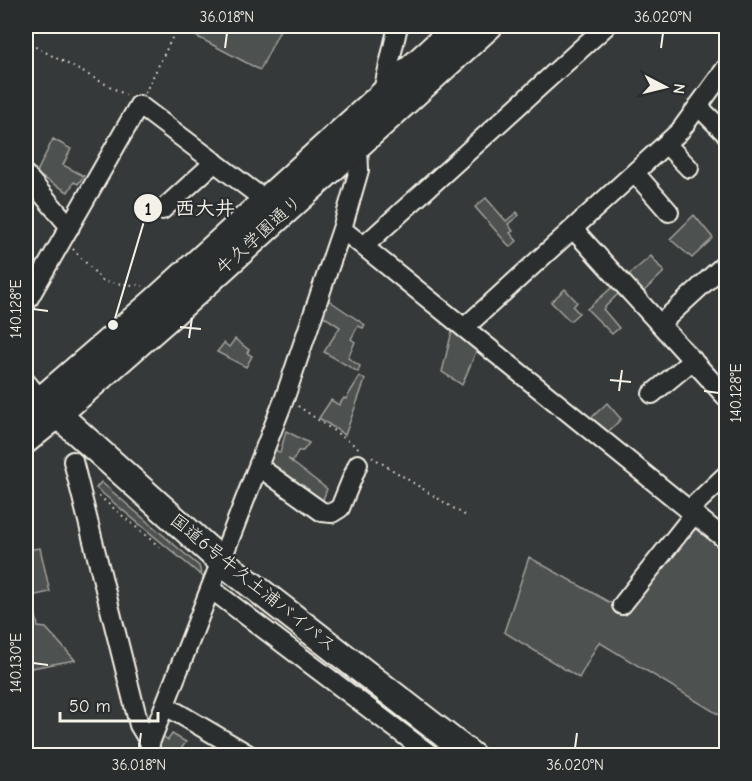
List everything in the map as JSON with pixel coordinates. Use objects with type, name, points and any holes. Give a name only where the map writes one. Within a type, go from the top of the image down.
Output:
[{"type":"highway","name":"牛久学園通り","points":[[26,440],[37,402],[153,303],[458,26]]},
{"type":"highway","name":"牛久学園通り","points":[[37,402],[171,315],[489,26]]},
{"type":"highway","name":"国道6号牛久土浦バイパス","points":[[37,402],[221,561],[472,756]]},
{"type":"street","points":[[382,95],[398,26]]},
{"type":"street","points":[[364,246],[606,26]]},
{"type":"street","points":[[464,328],[680,131],[726,68]]},
{"type":"street","points":[[26,303],[139,105],[266,201]]},
{"type":"street","points":[[698,106],[726,134]]},
{"type":"street","points":[[149,749],[285,397],[342,229],[359,170],[358,144]]},
{"type":"street","points":[[666,144],[689,168]]},
{"type":"street","points":[[162,210],[216,162]]},
{"type":"street","points":[[634,173],[669,212]]},
{"type":"street","points":[[26,176],[66,233]]},
{"type":"street","points":[[342,229],[726,540]]},
{"type":"street","points":[[573,230],[726,397]]},
{"type":"street","points":[[660,324],[726,264]]},
{"type":"street","points":[[652,394],[693,360]]},
{"type":"street","points":[[73,460],[139,725],[149,749]]},
{"type":"street","points":[[259,467],[322,512],[332,513],[340,508],[358,464]]},
{"type":"street","points":[[622,605],[691,512],[726,475]]},
{"type":"street","points":[[211,589],[432,756]]},
{"type":"street","points":[[166,706],[251,756]]},
{"type":"path","points":[[30,44],[136,101],[139,105],[178,26]]},
{"type":"path","points":[[66,233],[104,282],[144,286]]},
{"type":"path","points":[[285,397],[364,452],[466,516]]},
{"type":"path","points":[[80,491],[91,490],[162,549]]},
{"type":"shaded area","points":[[177,26],[282,26],[260,70]]},
{"type":"shaded area","points":[[53,139],[71,149],[63,165],[84,176],[78,184],[74,182],[68,192],[36,174]]},
{"type":"shaded area","points":[[486,198],[506,221],[517,212],[519,215],[508,224],[513,231],[510,233],[517,241],[510,247],[475,207]]},
{"type":"shaded area","points":[[694,215],[713,238],[692,258],[670,239]]},
{"type":"shaded area","points":[[651,256],[664,272],[640,295],[625,278]]},
{"type":"shaded area","points":[[615,285],[628,300],[626,302],[618,294],[603,309],[619,328],[612,334],[587,309]]},
{"type":"shaded area","points":[[565,289],[577,302],[573,307],[579,313],[570,321],[551,302]]},
{"type":"shaded area","points":[[327,299],[365,325],[363,328],[358,326],[351,339],[355,342],[348,358],[360,366],[358,372],[324,352],[340,327],[320,314]]},
{"type":"shaded area","points":[[453,327],[478,347],[462,385],[442,372]]},
{"type":"shaded area","points":[[235,339],[249,350],[247,353],[252,356],[246,367],[217,352],[224,343],[229,347]]},
{"type":"shaded area","points":[[360,376],[365,380],[345,435],[319,418],[331,400],[339,405],[344,398],[346,399]]},
{"type":"shaded area","points":[[607,403],[621,419],[606,434],[589,420]]},
{"type":"shaded area","points":[[286,431],[309,443],[303,451],[298,451],[293,461],[288,459],[327,489],[320,507],[265,463],[272,447],[280,453]]},
{"type":"shaded area","points":[[101,482],[199,566],[202,576],[96,488]]},
{"type":"shaded area","points":[[691,526],[726,552],[726,719],[599,642],[579,678],[504,632],[529,557],[623,610]]},
{"type":"shaded area","points":[[40,548],[50,592],[26,597],[26,550]]},
{"type":"shaded area","points":[[35,609],[38,627],[46,628],[75,660],[26,669],[26,611]]},
{"type":"shaded area","points":[[172,734],[186,742],[177,755],[152,756],[161,735],[168,740]]},
{"type":"place","name":"西大井","points":[[113,325]]}]
